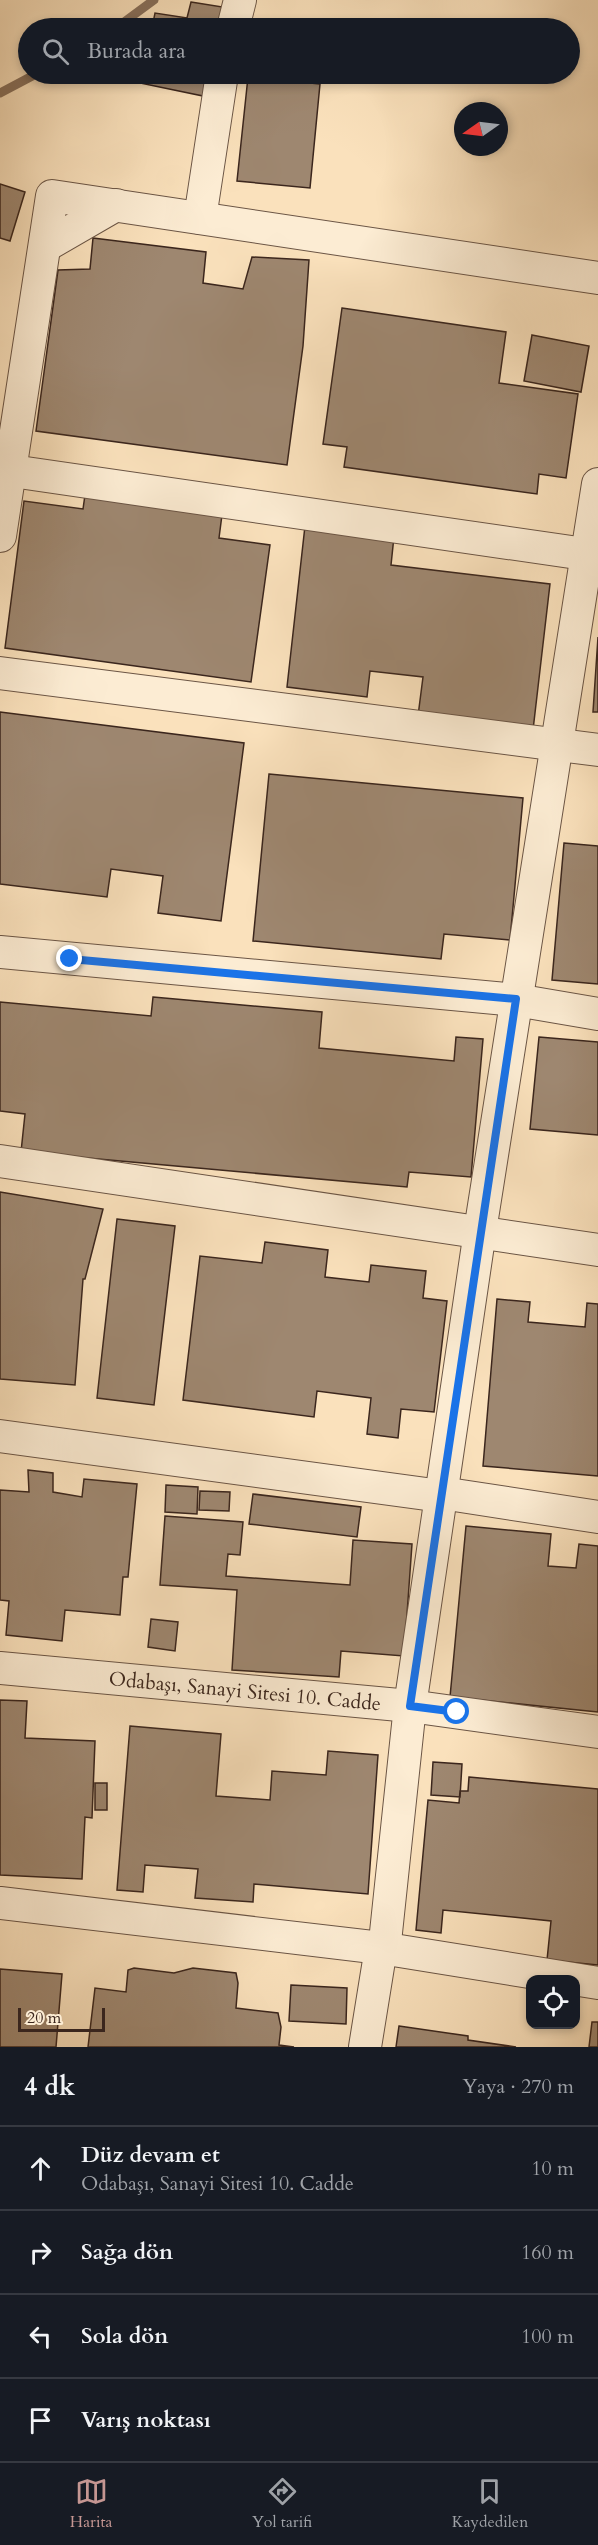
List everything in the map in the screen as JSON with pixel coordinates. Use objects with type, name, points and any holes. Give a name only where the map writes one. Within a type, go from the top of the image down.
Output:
[{"type":"street","points":[[236,18],[240,0]]},
{"type":"street","points":[[201,218],[221,84]]},
{"type":"street","points":[[0,536],[12,471],[52,196],[598,278]]},
{"type":"street","points":[[12,471],[593,555]]},
{"type":"street","points":[[365,2047],[381,1948],[385,1942],[410,1706],[480,1231],[558,744],[593,555],[598,484]]},
{"type":"street","points":[[0,674],[598,750]]},
{"type":"street","points":[[0,952],[516,999],[598,1014]]},
{"type":"street","points":[[0,1161],[598,1250]]},
{"type":"street","points":[[0,1436],[441,1496],[448,1494],[598,1517]]},
{"type":"street","name":"Odabaşı, Sanayi Sitesi 10. Cadde","points":[[0,1668],[410,1706],[598,1732]]},
{"type":"street","points":[[0,1903],[381,1948],[598,1983]]},
{"type":"building","points":[[191,2],[229,8],[226,18],[187,18]]},
{"type":"building","points":[[155,13],[187,18],[154,18]]},
{"type":"building","points":[[145,84],[211,84],[208,97]]},
{"type":"building","points":[[247,84],[320,84],[310,188],[237,181]]},
{"type":"building","points":[[0,184],[25,192],[10,241],[0,238]]},
{"type":"building","points":[[93,238],[206,252],[203,283],[243,289],[252,257],[309,260],[303,346],[287,465],[36,431],[58,270],[90,269]]},
{"type":"building","points":[[342,308],[506,332],[499,383],[578,394],[566,478],[539,474],[537,494],[344,467],[347,447],[323,444]]},
{"type":"building","points":[[532,335],[589,346],[581,392],[524,381]]},
{"type":"building","points":[[86,488],[223,507],[219,538],[270,545],[251,682],[5,648],[24,501],[83,509]]},
{"type":"building","points":[[306,517],[395,527],[391,565],[550,584],[533,730],[418,716],[423,677],[370,671],[367,697],[287,687]]},
{"type":"building","points":[[598,637],[598,712],[593,712]]},
{"type":"building","points":[[0,712],[244,743],[221,921],[158,913],[163,876],[111,869],[107,897],[0,884]]},
{"type":"building","points":[[269,774],[523,798],[510,940],[444,934],[441,959],[253,941]]},
{"type":"building","points":[[564,843],[598,846],[598,984],[552,980]]},
{"type":"building","points":[[153,997],[322,1012],[319,1048],[454,1061],[456,1037],[483,1039],[471,1177],[409,1172],[407,1187],[21,1152],[25,1114],[0,1111],[0,1002],[151,1016]]},
{"type":"building","points":[[539,1037],[598,1042],[598,1135],[530,1129]]},
{"type":"building","points":[[0,1192],[103,1209],[85,1279],[83,1279],[75,1385],[0,1379]]},
{"type":"building","points":[[117,1219],[175,1226],[154,1405],[97,1398]]},
{"type":"building","points":[[265,1242],[328,1250],[325,1277],[369,1282],[371,1265],[426,1271],[423,1298],[447,1301],[434,1412],[401,1409],[398,1438],[367,1434],[371,1398],[317,1391],[314,1417],[183,1400],[200,1256],[262,1263]]},
{"type":"building","points":[[497,1299],[530,1302],[528,1322],[585,1327],[587,1303],[598,1304],[598,1476],[483,1466]]},
{"type":"building","points":[[28,1470],[53,1473],[53,1492],[82,1497],[84,1479],[137,1484],[128,1577],[123,1577],[120,1615],[65,1610],[62,1641],[6,1635],[9,1601],[0,1600],[0,1490],[29,1492]]},
{"type":"building","points":[[166,1485],[198,1487],[197,1514],[165,1512]]},
{"type":"building","points":[[200,1491],[230,1492],[229,1511],[199,1510]]},
{"type":"building","points":[[253,1494],[361,1507],[357,1537],[249,1524]]},
{"type":"building","points":[[165,1516],[243,1522],[240,1555],[228,1554],[226,1576],[350,1585],[353,1540],[412,1544],[404,1656],[341,1651],[339,1677],[232,1670],[237,1590],[160,1585]]},
{"type":"building","points":[[466,1526],[551,1534],[548,1566],[576,1568],[579,1544],[598,1546],[598,1712],[450,1697]]},
{"type":"building","points":[[151,1619],[178,1622],[175,1651],[148,1647]]},
{"type":"building","points":[[0,1700],[27,1701],[25,1738],[95,1741],[92,1818],[85,1817],[82,1879],[0,1875]]},
{"type":"building","points":[[130,1726],[221,1734],[216,1796],[270,1800],[272,1771],[326,1775],[328,1751],[378,1755],[368,1894],[254,1884],[253,1902],[195,1898],[198,1869],[145,1865],[143,1892],[117,1890]]},
{"type":"building","points":[[433,1762],[462,1764],[460,1797],[431,1795]]},
{"type":"building","points":[[469,1777],[598,1789],[598,1965],[547,1960],[551,1921],[443,1910],[441,1933],[416,1930],[428,1800],[459,1803],[460,1791],[468,1791]]},
{"type":"building","points":[[95,1783],[107,1783],[107,1810],[95,1810]]},
{"type":"building","points":[[134,1968],[174,1973],[193,1968],[236,1973],[238,1983],[236,2008],[278,2013],[281,2027],[279,2045],[294,2047],[88,2047],[95,1988],[126,1992],[128,1970]]},
{"type":"building","points":[[0,1969],[62,1974],[56,2047],[0,2047]]},
{"type":"building","points":[[291,1985],[347,1988],[346,2024],[289,2021]]},
{"type":"building","points":[[592,2022],[598,2022],[598,2047],[589,2047]]},
{"type":"building","points":[[399,2026],[468,2036],[468,2040],[516,2047],[396,2047]]},
{"type":"waterway","points":[[130,18],[154,0]]},
{"type":"waterway","points":[[0,93],[18,84]]},
{"type":"route","points":[[70,959],[516,999],[410,1706],[457,1712]]}]
